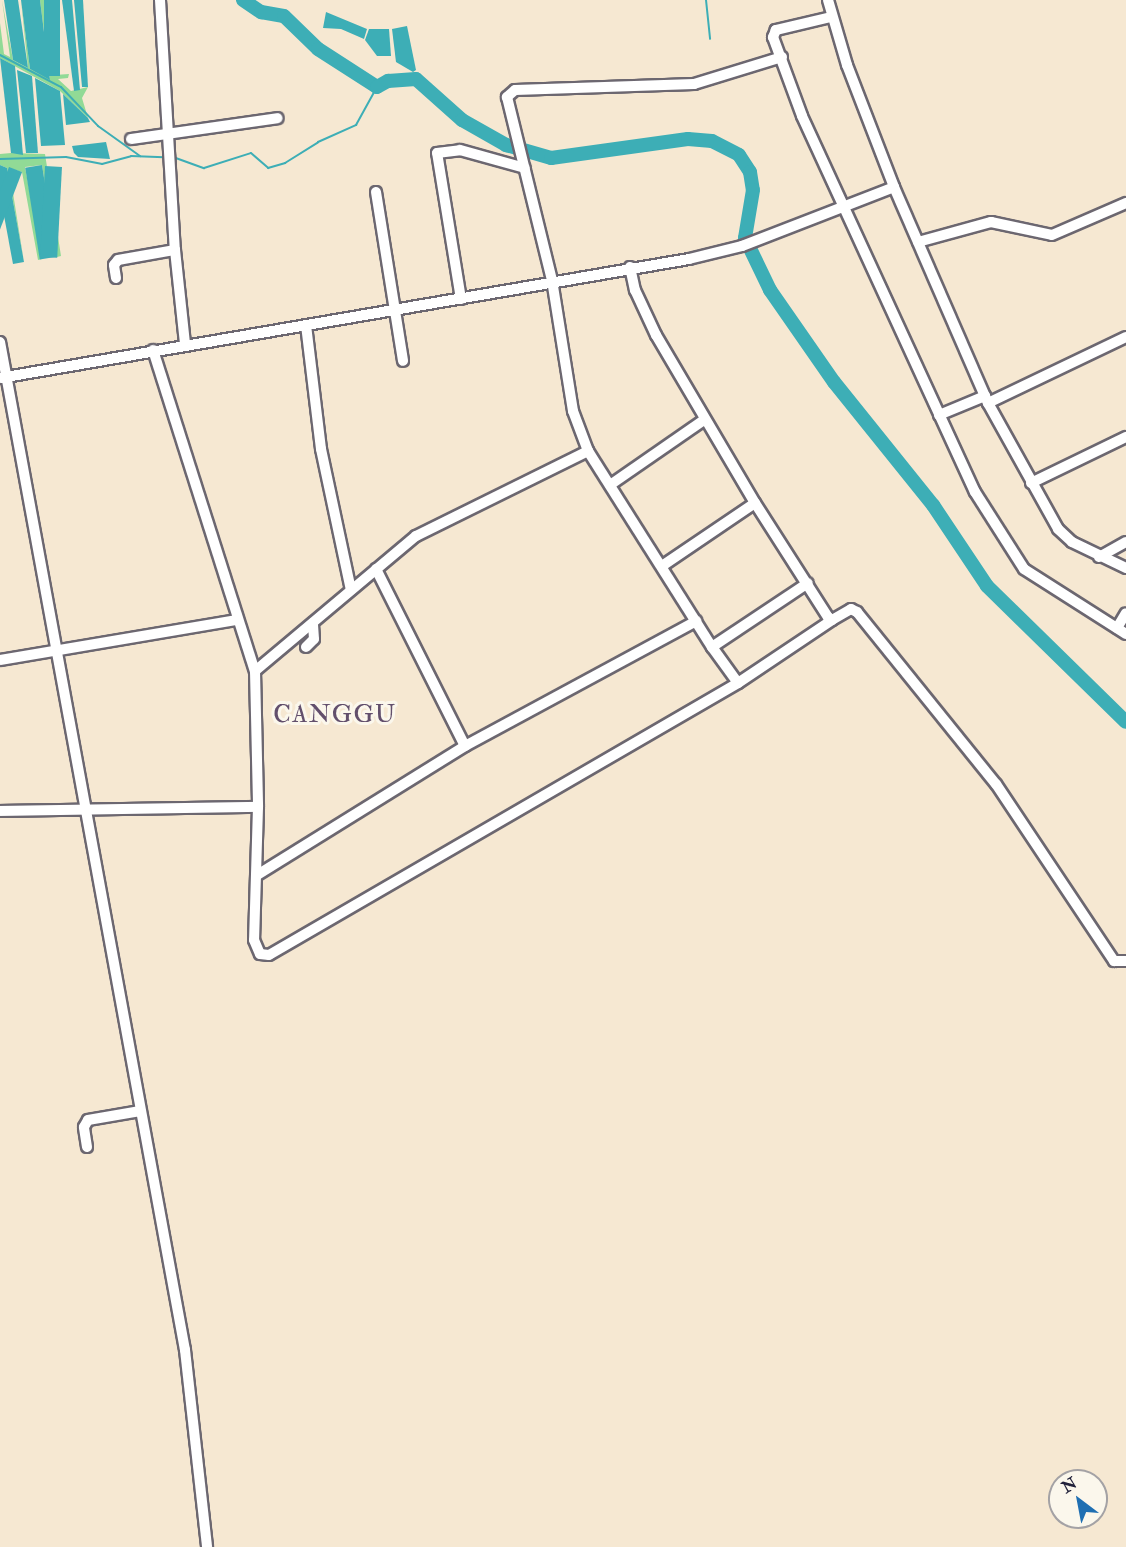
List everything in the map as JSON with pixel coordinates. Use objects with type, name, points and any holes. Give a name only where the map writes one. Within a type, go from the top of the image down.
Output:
[{"type":"street","points":[[160,0],[168,155],[185,344]]},
{"type":"street","points":[[828,0],[831,17],[894,187],[987,399],[1031,483],[1058,529],[1072,542],[1099,557],[1126,568]]},
{"type":"street","points":[[831,17],[774,30],[782,57],[802,116],[975,492],[1013,557],[1024,569],[1121,631],[1126,613]]},
{"type":"street","points":[[738,683],[712,647],[588,451],[573,411],[552,280],[521,146],[508,102],[509,92],[515,90],[694,84],[782,57]]},
{"type":"street","points":[[131,139],[278,118]]},
{"type":"street","points":[[461,299],[438,153],[460,150],[525,166]]},
{"type":"street","points":[[3,377],[185,344],[461,299],[552,280],[742,246],[844,204],[894,187]]},
{"type":"street","points":[[376,192],[403,361]]},
{"type":"street","points":[[918,242],[991,222],[1052,235],[1126,203]]},
{"type":"street","points":[[116,278],[114,265],[118,260],[175,250]]},
{"type":"street","points":[[630,267],[635,290],[656,335],[704,420],[754,503],[832,620]]},
{"type":"street","points":[[306,325],[321,449],[351,590]]},
{"type":"street","points":[[939,415],[987,399],[1126,337]]},
{"type":"street","points":[[0,342],[3,377],[88,809],[140,1111],[185,1350],[207,1547]]},
{"type":"street","points":[[153,350],[255,671],[258,807],[254,940],[260,954],[269,955],[738,683],[851,609],[857,612],[996,784],[1111,957],[1119,963],[1126,961]]},
{"type":"street","points":[[610,485],[704,420]]},
{"type":"street","points":[[1031,483],[1126,437]]},
{"type":"street","points":[[255,671],[376,569],[444,519],[588,451]]},
{"type":"street","points":[[662,566],[754,503]]},
{"type":"street","points":[[1099,557],[1126,542]]},
{"type":"street","points":[[376,569],[465,746]]},
{"type":"street","points":[[712,647],[808,583]]},
{"type":"street","points":[[0,660],[237,620]]},
{"type":"street","points":[[257,875],[465,746],[696,621]]},
{"type":"street","points":[[306,646],[315,637],[313,622]]},
{"type":"street","points":[[0,811],[258,807]]},
{"type":"street","points":[[87,1147],[84,1127],[88,1120],[140,1111]]},
{"type":"green space","points":[[2,0],[13,60],[28,68],[21,0],[30,69],[50,79],[40,0],[44,0],[54,75],[69,74],[68,78],[58,79],[71,91],[88,87],[82,98],[88,118],[60,91],[0,58],[0,23],[4,54],[10,57]]},
{"type":"green space","points":[[0,154],[45,154],[61,256],[57,257],[42,165],[25,167],[42,259],[38,260],[22,172],[9,168],[24,262],[7,168],[0,165]]},
{"type":"water","points":[[4,0],[18,0],[28,68],[13,60]]},
{"type":"water","points":[[21,0],[40,0],[50,80],[30,69]]},
{"type":"water","points":[[44,0],[60,0],[60,76],[44,76]]},
{"type":"water","points":[[62,0],[72,0],[80,90],[74,91]]},
{"type":"water","points":[[74,0],[83,0],[88,87],[82,87]]},
{"type":"water","points":[[326,12],[367,29],[364,39],[341,29],[323,28]]},
{"type":"water","points":[[407,26],[416,70],[413,72],[396,62],[392,29]]},
{"type":"water","points":[[369,29],[389,29],[391,56],[377,56],[365,40]]},
{"type":"water","points":[[0,58],[15,66],[23,155],[11,153]]},
{"type":"water","points":[[17,70],[32,76],[38,153],[26,153]]},
{"type":"water","points":[[35,78],[60,91],[65,145],[41,146]]},
{"type":"water","points":[[63,94],[88,118],[90,122],[66,125]]},
{"type":"water","points":[[106,142],[110,159],[78,157],[72,146]]},
{"type":"water","points":[[0,165],[7,168],[24,262],[13,264],[0,194]]},
{"type":"water","points":[[42,165],[57,257],[40,260],[25,168]]},
{"type":"water","points":[[45,166],[62,167],[57,258],[40,257]]},
{"type":"water","points":[[9,167],[22,172],[0,230],[0,190]]},
{"type":"waterway","points":[[243,0],[261,12],[284,16],[318,49],[377,87],[388,81],[416,79],[462,120],[506,145],[551,158],[688,139],[712,141],[739,155],[750,172],[753,190],[745,238],[770,290],[834,382],[933,505],[987,586],[1126,722]]},
{"type":"waterway","points":[[706,0],[710,39]]},
{"type":"waterway","points":[[0,55],[61,87],[98,126],[140,156]]},
{"type":"waterway","points":[[173,157],[204,168],[251,153],[268,168],[285,163],[318,142],[356,125],[377,87]]},
{"type":"waterway","points":[[0,159],[66,157],[102,164],[131,156],[164,157]]},
{"type":"district","name":"CANGGU","points":[[335,715]]}]
